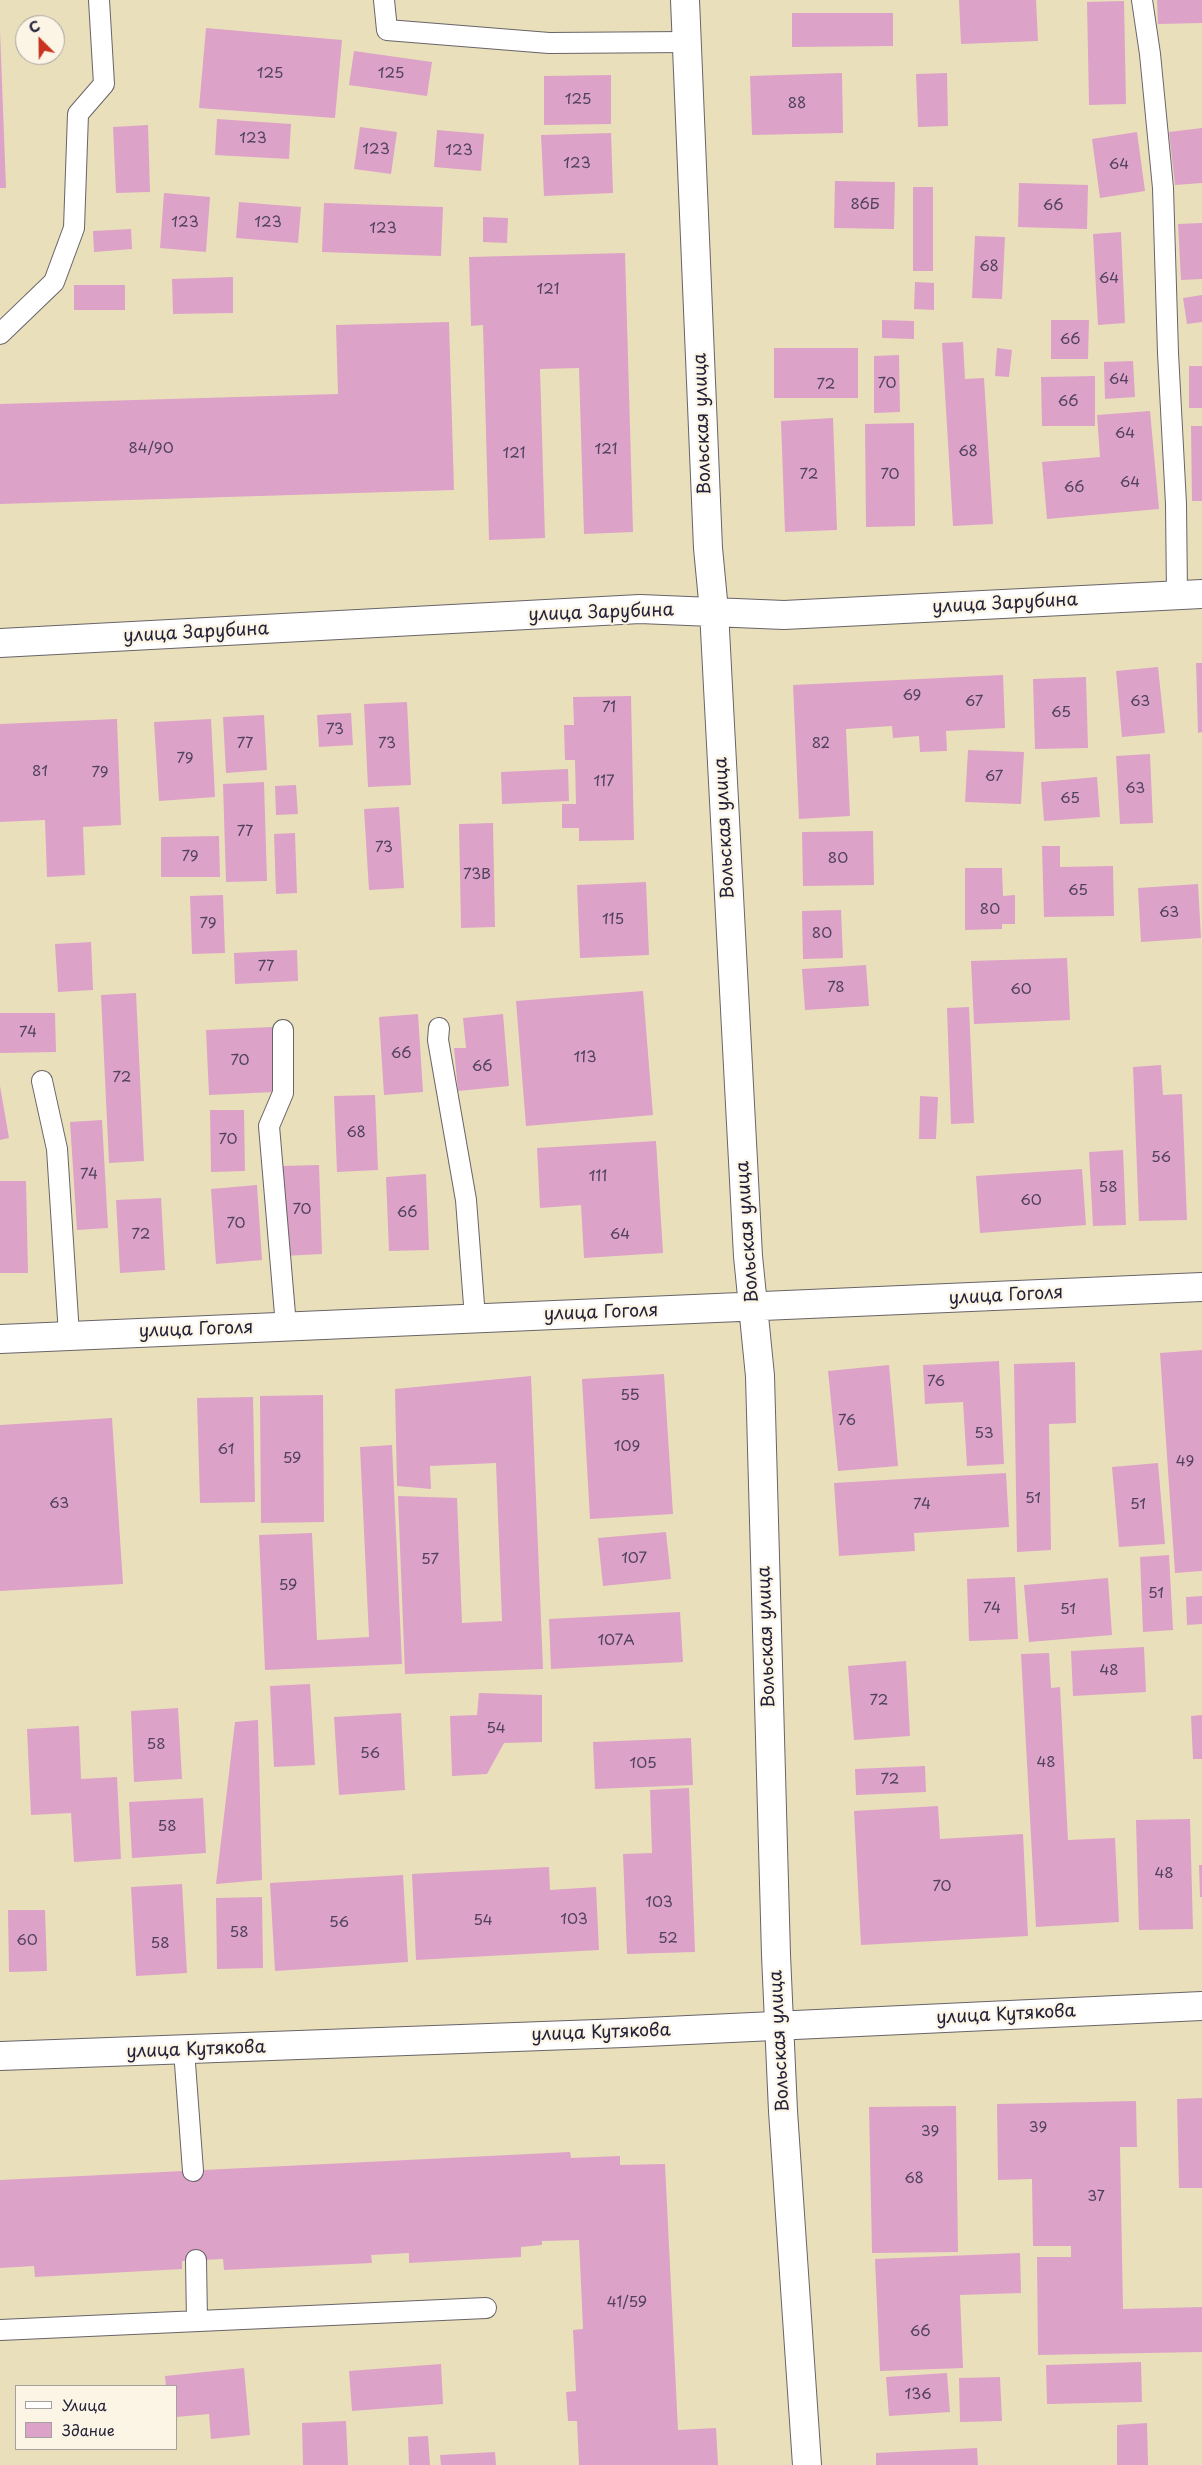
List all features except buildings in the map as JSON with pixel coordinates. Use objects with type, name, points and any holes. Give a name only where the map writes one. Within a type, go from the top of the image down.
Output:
[{"type":"street","name":"Вольская улица","points":[[685,0],[708,538],[714,612],[752,1306],[760,1386],[779,2025],[807,2465]]},
{"type":"street","name":"улица Зарубина","points":[[0,643],[640,609],[784,615],[1189,594]]},
{"type":"street","name":"улица Гоголя","points":[[0,1339],[1202,1286]]},
{"type":"street","name":"улица Кутякова","points":[[0,2056],[184,2050],[1202,2006]]},
{"type":"lane","points":[[0,334],[54,282],[74,228],[78,114],[104,84],[99,0]]},
{"type":"lane","points":[[384,0],[387,30],[548,43],[687,42]]},
{"type":"lane","points":[[1142,0],[1150,54],[1163,188],[1168,353],[1176,504],[1189,594]]},
{"type":"lane","points":[[439,1028],[438,1040],[466,1200],[475,1318]]},
{"type":"lane","points":[[283,1030],[283,1093],[269,1126],[286,1326]]},
{"type":"lane","points":[[42,1081],[57,1149],[69,1335]]},
{"type":"lane","points":[[184,2050],[193,2170]]},
{"type":"lane","points":[[196,2260],[197,2321]]},
{"type":"lane","points":[[0,2330],[486,2308]]}]
